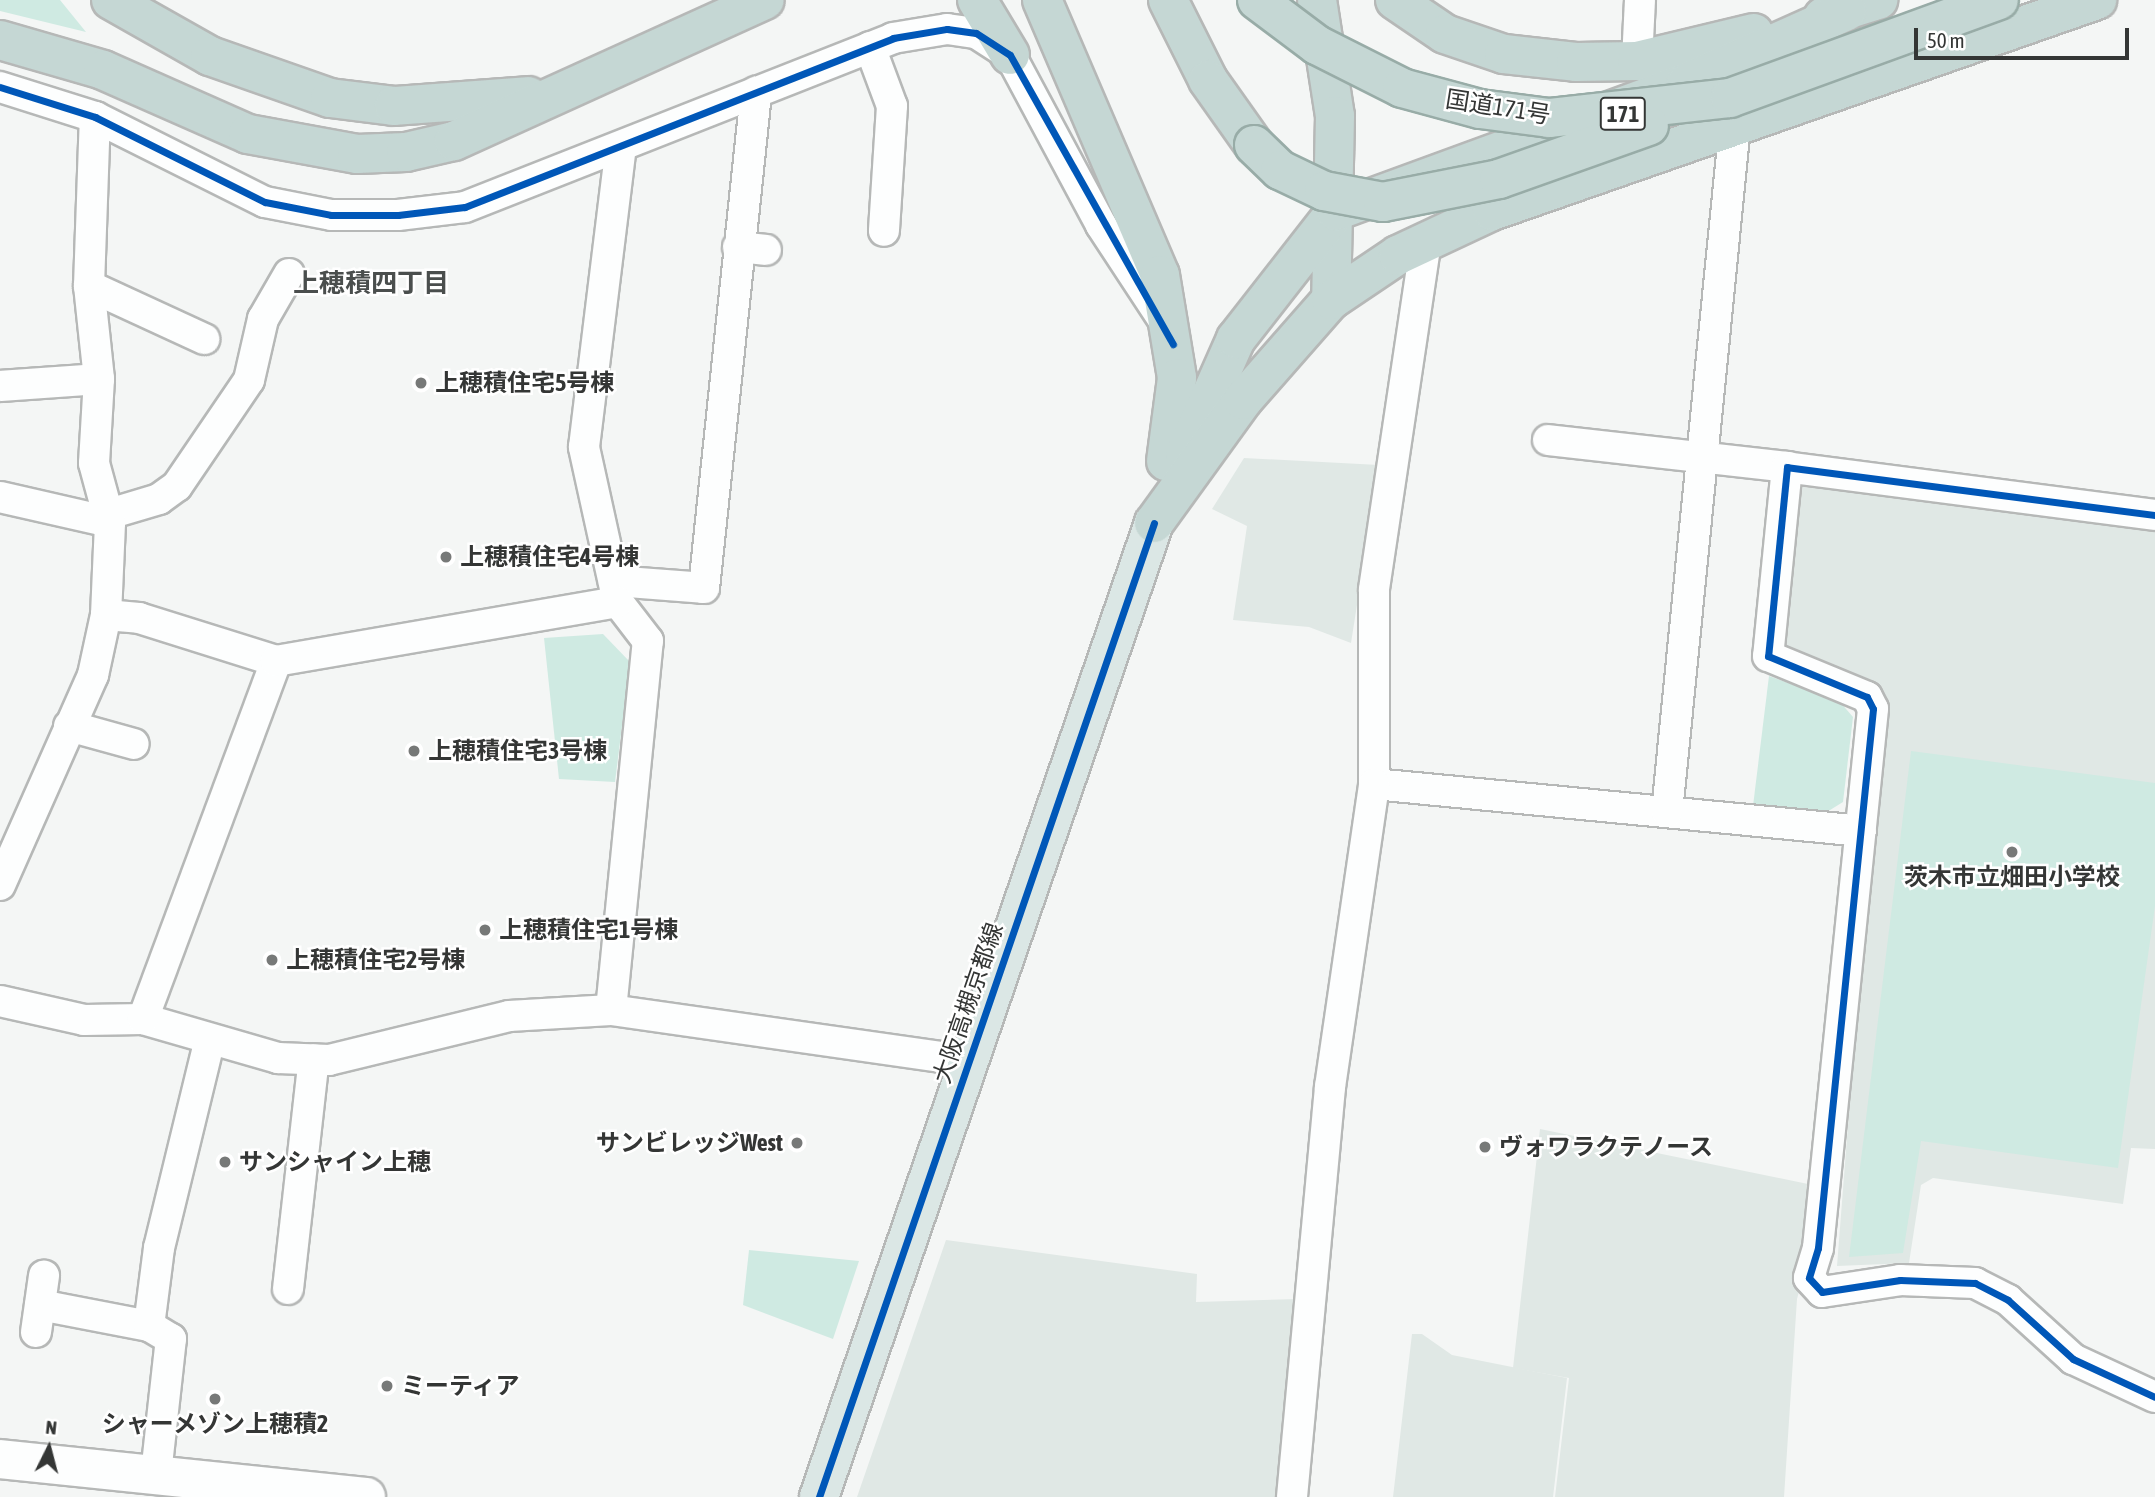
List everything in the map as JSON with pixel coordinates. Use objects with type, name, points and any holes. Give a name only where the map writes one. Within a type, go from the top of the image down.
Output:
[{"type":"highway","points":[[111,0],[210,56],[330,98],[407,105],[569,91]]},
{"type":"highway","points":[[0,40],[103,70],[248,134],[357,155],[454,141],[765,0]]},
{"type":"highway","points":[[977,0],[1010,55]]},
{"type":"highway","points":[[1042,0],[1160,275],[1173,344],[1175,413],[1154,523]]},
{"type":"highway","points":[[1168,0],[1208,80],[1254,145],[1280,170],[1324,191],[1383,202],[1422,199],[1733,111],[2097,0]]},
{"type":"highway","name":"国道171号","points":[[1257,0],[1317,45],[1402,88],[1480,109],[1549,118],[1733,111],[2000,0]]},
{"type":"highway","points":[[1317,0],[1335,116],[1336,211],[1331,300]]},
{"type":"highway","name":"171","points":[[1395,0],[1445,34],[1504,54],[1637,61],[1863,6]]},
{"type":"highway","points":[[1154,523],[1236,339],[1336,211],[1686,83],[1863,6]]},
{"type":"highway","points":[[1154,523],[1243,400],[1331,300],[1426,241],[1733,111]]},
{"type":"main road","name":"大阪高槻京都線","points":[[820,1497],[1154,523]]},
{"type":"street","points":[[1637,61],[1640,0]]},
{"type":"street","points":[[0,87],[95,117],[265,202],[331,215],[465,207],[870,47],[947,29],[976,33],[1010,55],[1173,344]]},
{"type":"street","points":[[870,47],[892,107],[884,230]]},
{"type":"street","points":[[106,615],[139,618],[276,661],[616,592],[704,588],[752,249],[756,92]]},
{"type":"street","points":[[1667,812],[1733,111]]},
{"type":"street","points":[[0,885],[93,675],[106,615],[110,518],[94,463],[99,379],[89,286],[95,117]]},
{"type":"street","points":[[611,1010],[648,641],[616,592],[584,447],[621,147]]},
{"type":"street","points":[[1292,1497],[1329,1087],[1374,784],[1374,590],[1426,241]]},
{"type":"street","points":[[0,498],[110,518],[159,499],[177,486],[250,380],[263,320],[289,274]]},
{"type":"street","points":[[89,286],[204,339]]},
{"type":"street","points":[[0,386],[99,379]]},
{"type":"street","points":[[1548,440],[1702,460],[1787,467],[2155,515]]},
{"type":"street","points":[[1787,467],[1768,656],[1867,697],[1873,709],[1818,1248],[1809,1278],[1822,1292],[1900,1280],[1975,1283],[2008,1300],[2073,1359],[2155,1397]]},
{"type":"street","points":[[143,1019],[276,661]]},
{"type":"street","points":[[69,726],[134,744]]},
{"type":"street","points":[[1374,784],[1861,831]]},
{"type":"street","points":[[0,1001],[84,1020],[143,1019],[209,1043],[314,1059],[509,1016],[611,1010],[968,1060]]},
{"type":"street","points":[[149,1326],[159,1248],[209,1043]]},
{"type":"street","points":[[288,1289],[314,1059]]},
{"type":"street","points":[[44,1276],[38,1319],[149,1326],[171,1339],[156,1474]]},
{"type":"street","points":[[0,1459],[156,1474],[303,1493],[366,1497]]},
{"type":"shaded area","points":[[1244,458],[1379,465],[1351,643],[1309,627],[1233,620],[1247,526],[1212,509]]},
{"type":"shaded area","name":"茨木市立畑田小学校","points":[[1810,478],[2155,523],[2155,1149],[2131,1148],[2123,1204],[1933,1178],[1921,1185],[1909,1263],[1837,1266],[1881,703],[1780,649],[1797,486]]},
{"type":"shaded area","points":[[1540,1129],[1808,1184],[1816,1228],[1797,1299],[1784,1497],[1555,1497],[1569,1378],[1513,1368]]},
{"type":"shaded area","points":[[946,1240],[1197,1274],[1196,1302],[1298,1299],[1282,1497],[857,1497]]},
{"type":"shaded area","points":[[1412,1334],[1422,1334],[1452,1355],[1567,1378],[1553,1497],[1393,1497]]},
{"type":"green space","points":[[0,0],[60,0],[86,32],[0,11]]},
{"type":"green space","points":[[603,634],[630,662],[615,782],[559,779],[544,638]]},
{"type":"green space","points":[[1769,676],[1840,702],[1853,717],[1843,802],[1822,815],[1753,806]]},
{"type":"green space","points":[[1911,751],[2155,783],[2155,906],[2118,1168],[1921,1141],[1903,1253],[1849,1257]]},
{"type":"green space","points":[[749,1250],[859,1261],[833,1339],[743,1305]]},
{"type":"cycle path","points":[[0,87],[95,117],[265,202],[331,215],[398,215],[465,207],[893,38],[947,29],[976,33],[1010,55],[1173,344]]},
{"type":"cycle path","points":[[2155,515],[1787,467],[1768,656],[1867,697],[1873,709],[1818,1248],[1809,1278],[1822,1292],[1900,1280],[1975,1283],[2008,1300],[2073,1359],[2155,1397]]},
{"type":"cycle path","points":[[819,1497],[1154,523]]},
{"type":"place","name":"上穂積住宅5号棟","points":[[421,383]]},
{"type":"place","name":"上穂積住宅4号棟","points":[[446,557]]},
{"type":"place","name":"上穂積住宅3号棟","points":[[414,751]]},
{"type":"place","name":"茨木市立畑田小学校","points":[[2012,852]]},
{"type":"place","name":"上穂積住宅1号棟","points":[[485,930]]},
{"type":"place","name":"上穂積住宅2号棟","points":[[272,960]]},
{"type":"place","name":"サンビレッジWest","points":[[797,1143]]},
{"type":"place","name":"ヴォワラクテノース","points":[[1485,1147]]},
{"type":"place","name":"サンシャイン上穂","points":[[225,1162]]},
{"type":"place","name":"ミーティア","points":[[387,1386]]},
{"type":"place","name":"シャーメゾン上穂積2","points":[[215,1399]]},
{"type":"district","name":"上穂積四丁目","points":[[371,284]]}]
